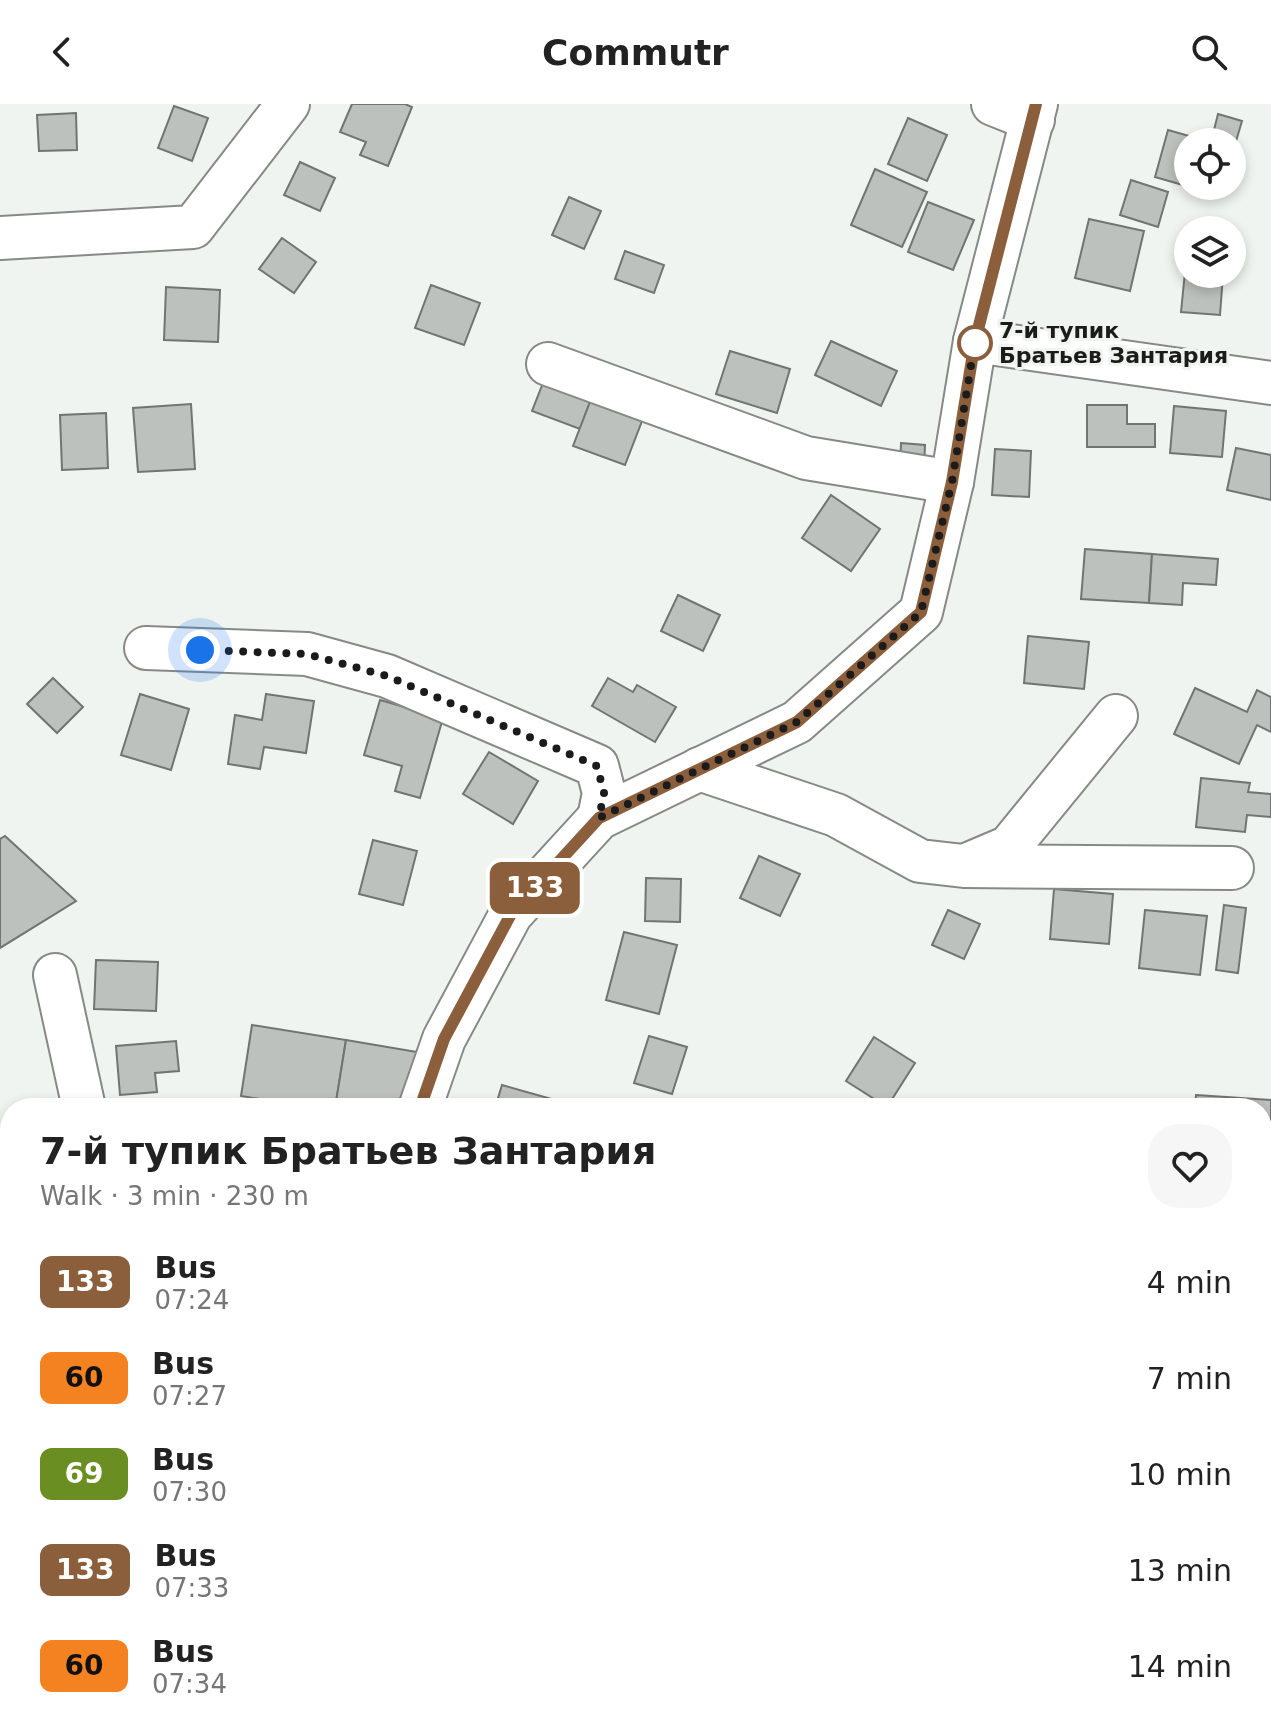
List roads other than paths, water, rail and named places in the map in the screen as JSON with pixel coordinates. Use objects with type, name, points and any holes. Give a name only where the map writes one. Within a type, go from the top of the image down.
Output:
[{"type":"street","points":[[0,238],[193,227],[288,104]]},
{"type":"street","points":[[423,1098],[444,1039],[511,914],[599,818],[797,722],[921,612],[952,482],[975,341],[1034,112],[993,104]]},
{"type":"street","points":[[975,341],[1271,383]]},
{"type":"street","points":[[548,364],[806,458],[952,482]]},
{"type":"street","points":[[146,648],[307,654],[387,676],[597,766],[604,793],[599,818]]},
{"type":"street","points":[[964,866],[1009,847],[1116,716]]},
{"type":"street","points":[[699,769],[836,815],[920,861],[964,866],[1232,868]]},
{"type":"street","points":[[55,975],[82,1098]]},
{"type":"place","name":"7-й тупик Братьев Зантария","points":[[975,343]]}]
